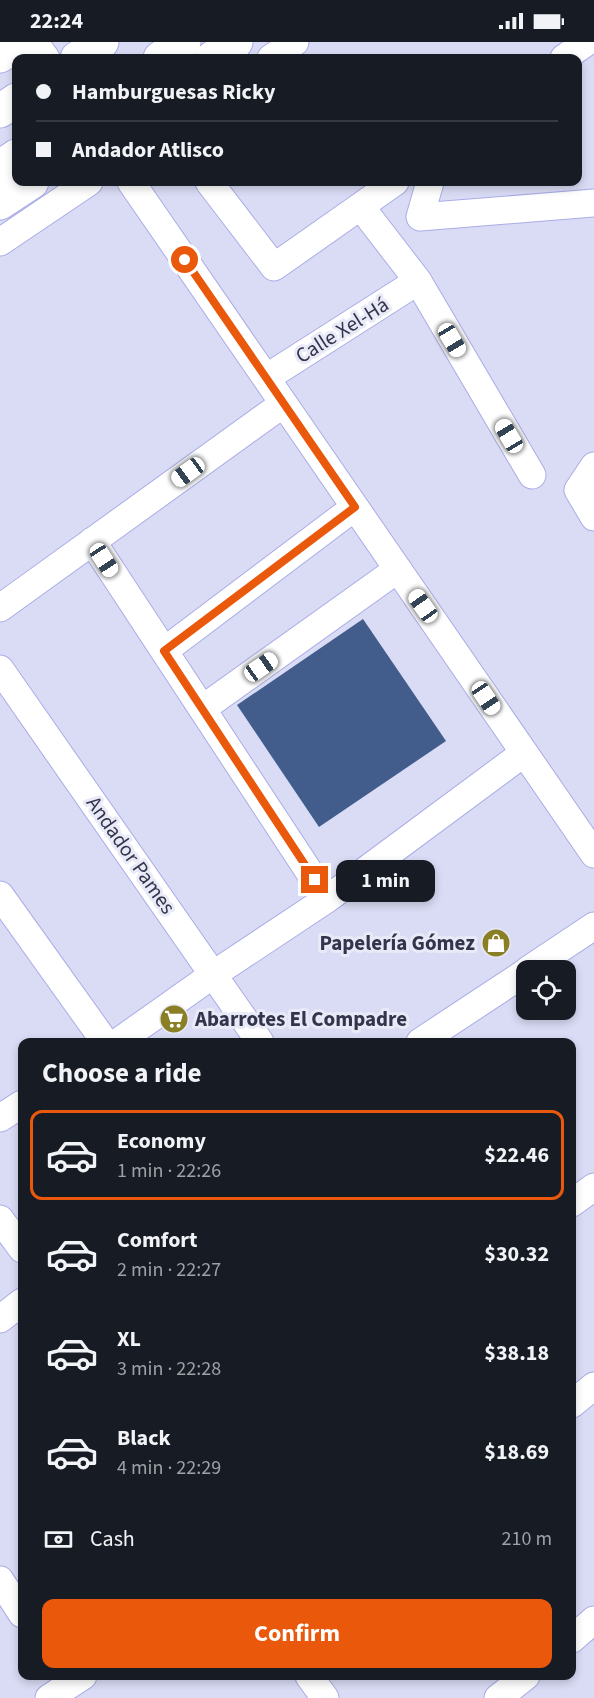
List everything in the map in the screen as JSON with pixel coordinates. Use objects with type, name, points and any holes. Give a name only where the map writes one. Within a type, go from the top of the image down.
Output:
[{"type":"main road","points":[[0,56],[21,42]]},
{"type":"main road","points":[[83,54],[102,42]]},
{"type":"main road","points":[[166,54],[184,42]]},
{"type":"main road","points":[[218,54],[236,42]]},
{"type":"main road","points":[[0,203],[26,186]]},
{"type":"street","points":[[277,54],[295,42]]},
{"type":"street","points":[[570,54],[586,42]]},
{"type":"street","points":[[0,242],[83,186]]},
{"type":"street","points":[[134,186],[594,854]]},
{"type":"street","points":[[212,186],[273,267],[389,186]]},
{"type":"street","points":[[429,186],[420,217],[594,202]]},
{"type":"street","points":[[361,207],[418,281],[532,475]]},
{"type":"street","name":"Calle Xel-Há","points":[[266,378],[418,281]]},
{"type":"street","points":[[0,608],[284,404]]},
{"type":"street","points":[[594,466],[578,490],[594,517]]},
{"type":"street","points":[[164,651],[355,507]]},
{"type":"street","points":[[92,542],[327,899]]},
{"type":"street","points":[[202,709],[398,569]]},
{"type":"street","name":"Andador Pames","points":[[0,669],[257,1038]]},
{"type":"street","points":[[124,1038],[214,974],[327,899],[524,753]]},
{"type":"street","points":[[0,895],[102,1038]]},
{"type":"street","points":[[543,960],[594,926]]},
{"type":"street","points":[[435,1038],[516,979]]},
{"type":"street","points":[[0,1118],[18,1107]]},
{"type":"street","points":[[576,1200],[594,1187]]},
{"type":"street","points":[[0,1218],[18,1243]]},
{"type":"street","points":[[0,1319],[18,1305]]},
{"type":"street","points":[[576,1401],[594,1386]]},
{"type":"street","points":[[0,1580],[18,1608]]},
{"type":"street","points":[[576,1636],[594,1620]]},
{"type":"street","points":[[312,1680],[325,1698]]},
{"type":"street","points":[[498,1698],[521,1680]]},
{"type":"building","points":[[363,619],[446,741],[319,827],[237,705]]},
{"type":"place","name":"Papelería Gómez","points":[[496,943]]},
{"type":"place","name":"Abarrotes El Compadre","points":[[174,1019]]},
{"type":"route","points":[[185,260],[355,507],[164,651],[315,880]]}]
